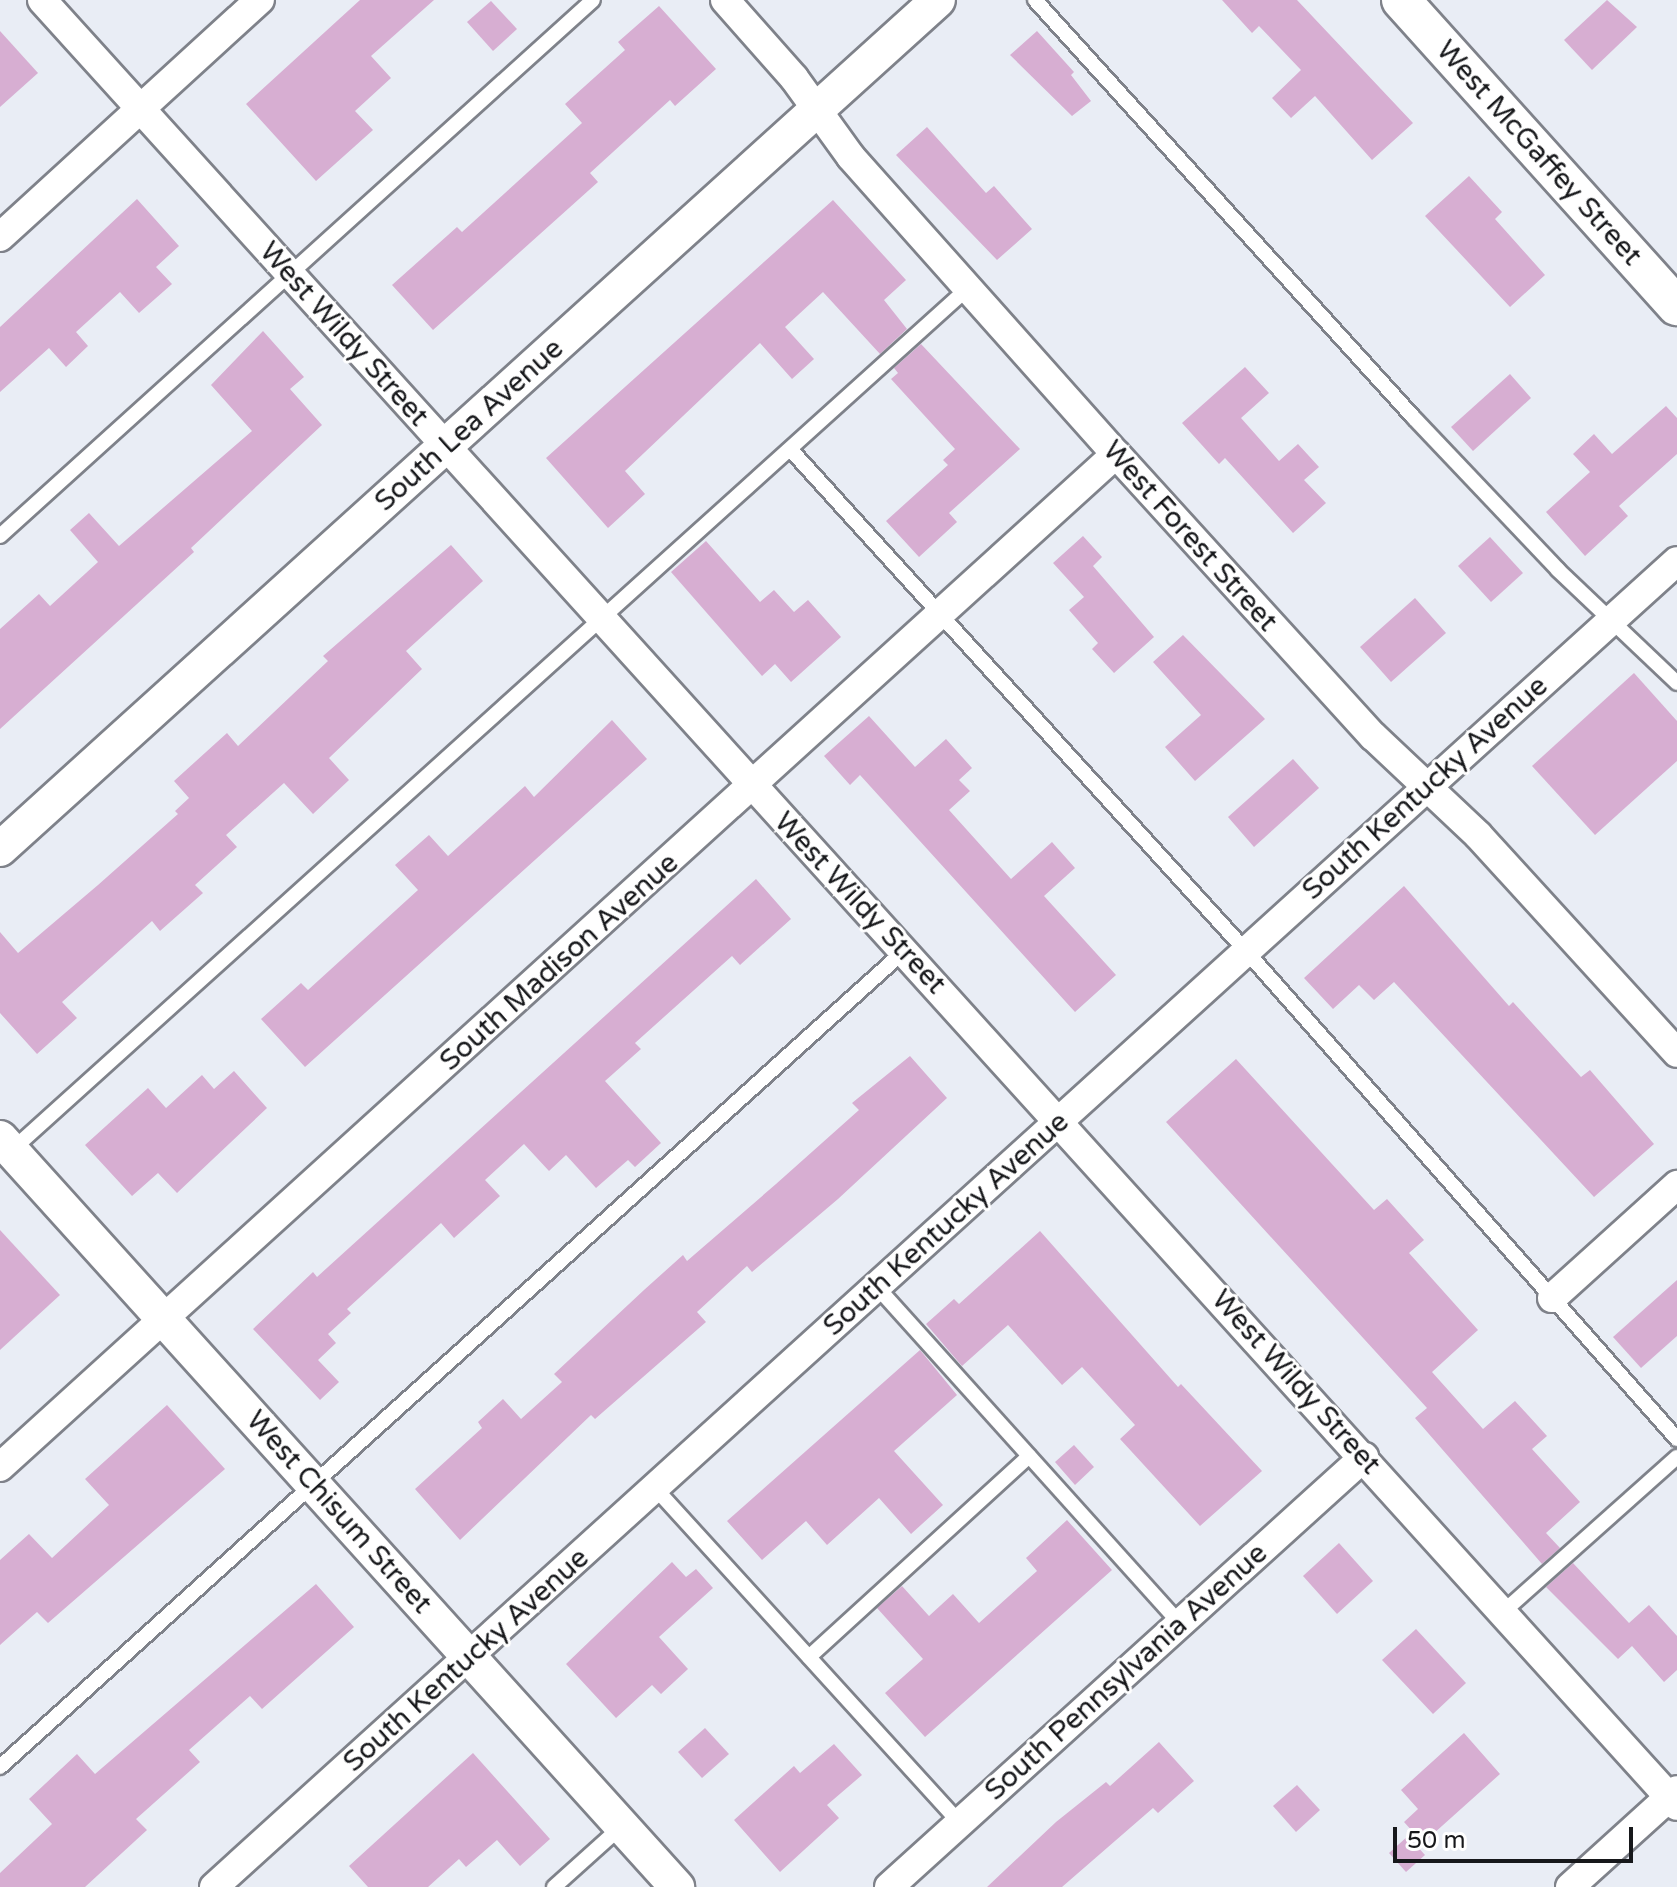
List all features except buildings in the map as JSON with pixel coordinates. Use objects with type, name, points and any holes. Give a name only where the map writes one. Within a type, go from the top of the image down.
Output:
[{"type":"main road","name":"West McGaffey Street","points":[[1401,0],[1677,306]]},
{"type":"street","name":"West Wildy Street","points":[[42,0],[753,787],[1674,1798]]},
{"type":"street","points":[[0,237],[260,0]]},
{"type":"street","name":"West Forest Street","points":[[725,0],[818,109],[851,157],[1116,454],[1373,736],[1478,835],[1677,1053]]},
{"type":"street","name":"South Lea Avenue","points":[[0,849],[938,0]]},
{"type":"street","name":"South Madison Avenue","points":[[0,1467],[753,787],[1116,454]]},
{"type":"street","name":"South Kentucky Avenue","points":[[214,1887],[1677,561]]},
{"type":"street","name":"West Chisum Street","points":[[4,1150],[165,1318],[677,1887]]},
{"type":"street","points":[[1552,1298],[1677,1185]]},
{"type":"street","name":"South Pennsylvania Avenue","points":[[889,1887],[1364,1457]]},
{"type":"street","points":[[1570,1887],[1674,1798]]},
{"type":"lane","points":[[0,536],[593,0]]},
{"type":"lane","points":[[1035,0],[1414,418],[1558,570],[1614,618],[1677,683]]},
{"type":"lane","points":[[4,1150],[602,619],[968,288]]},
{"type":"lane","points":[[790,449],[1246,951],[1677,1439]]},
{"type":"lane","points":[[0,1767],[904,951]]},
{"type":"lane","points":[[877,1287],[1180,1624]]},
{"type":"lane","points":[[809,1657],[1029,1456]]},
{"type":"lane","points":[[1503,1612],[1677,1457]]},
{"type":"lane","points":[[655,1488],[960,1823]]},
{"type":"lane","points":[[554,1887],[622,1826]]}]
